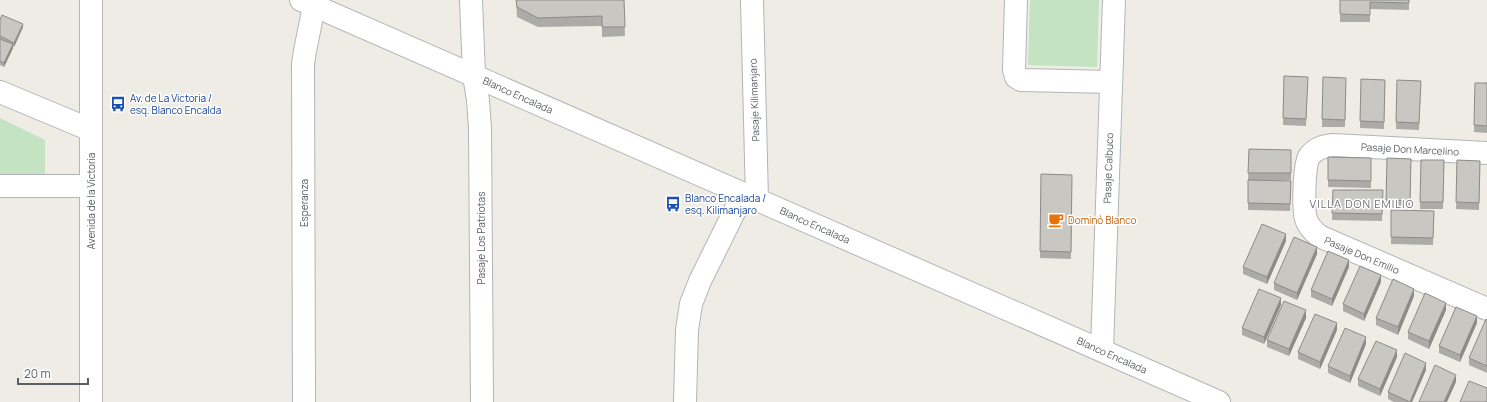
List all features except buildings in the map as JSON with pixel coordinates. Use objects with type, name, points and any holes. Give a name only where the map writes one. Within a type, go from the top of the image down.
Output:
[{"type":"street","name":"Avenida de la Victoria","points":[[90,0],[91,402]]},
{"type":"street","name":"Pasaje Los Patriotas","points":[[471,0],[474,75],[480,128],[482,402]]},
{"type":"street","name":"Pasaje Kilimanjaro","points":[[685,402],[687,330],[691,304],[700,281],[750,197],[752,0]]},
{"type":"street","points":[[1016,0],[1014,70],[1016,77],[1021,80],[1111,82]]},
{"type":"street","name":"Pasaje Calbuco","points":[[1102,350],[1114,0]]},
{"type":"street","name":"Blanco Encalada","points":[[308,3],[1219,402]]},
{"type":"street","name":"Esperanza","points":[[304,402],[303,64],[308,3]]},
{"type":"street","points":[[0,92],[91,130]]},
{"type":"street","name":"Pasaje Don Marcelino","points":[[1333,145],[1487,153]]},
{"type":"street","name":"Pasaje Don Emilio","points":[[1333,145],[1319,148],[1313,153],[1307,163],[1305,211],[1306,219],[1313,232],[1325,239],[1487,309]]},
{"type":"street","points":[[0,186],[91,186]]},
{"type":"green space","points":[[1030,0],[1099,0],[1097,67],[1028,65]]},
{"type":"green space","points":[[0,118],[45,140],[45,175],[0,174]]},
{"type":"place","name":"Av. de La Victoria / esq. Blanco Encalda","points":[[118,104]]},
{"type":"place","name":"Blanco Encalada / esq. Kilimanjaro","points":[[673,204]]},
{"type":"place","name":"Dominó Blanco","points":[[1056,220]]},
{"type":"district","name":"VILLA DON EMILIO","points":[[1362,204]]}]
